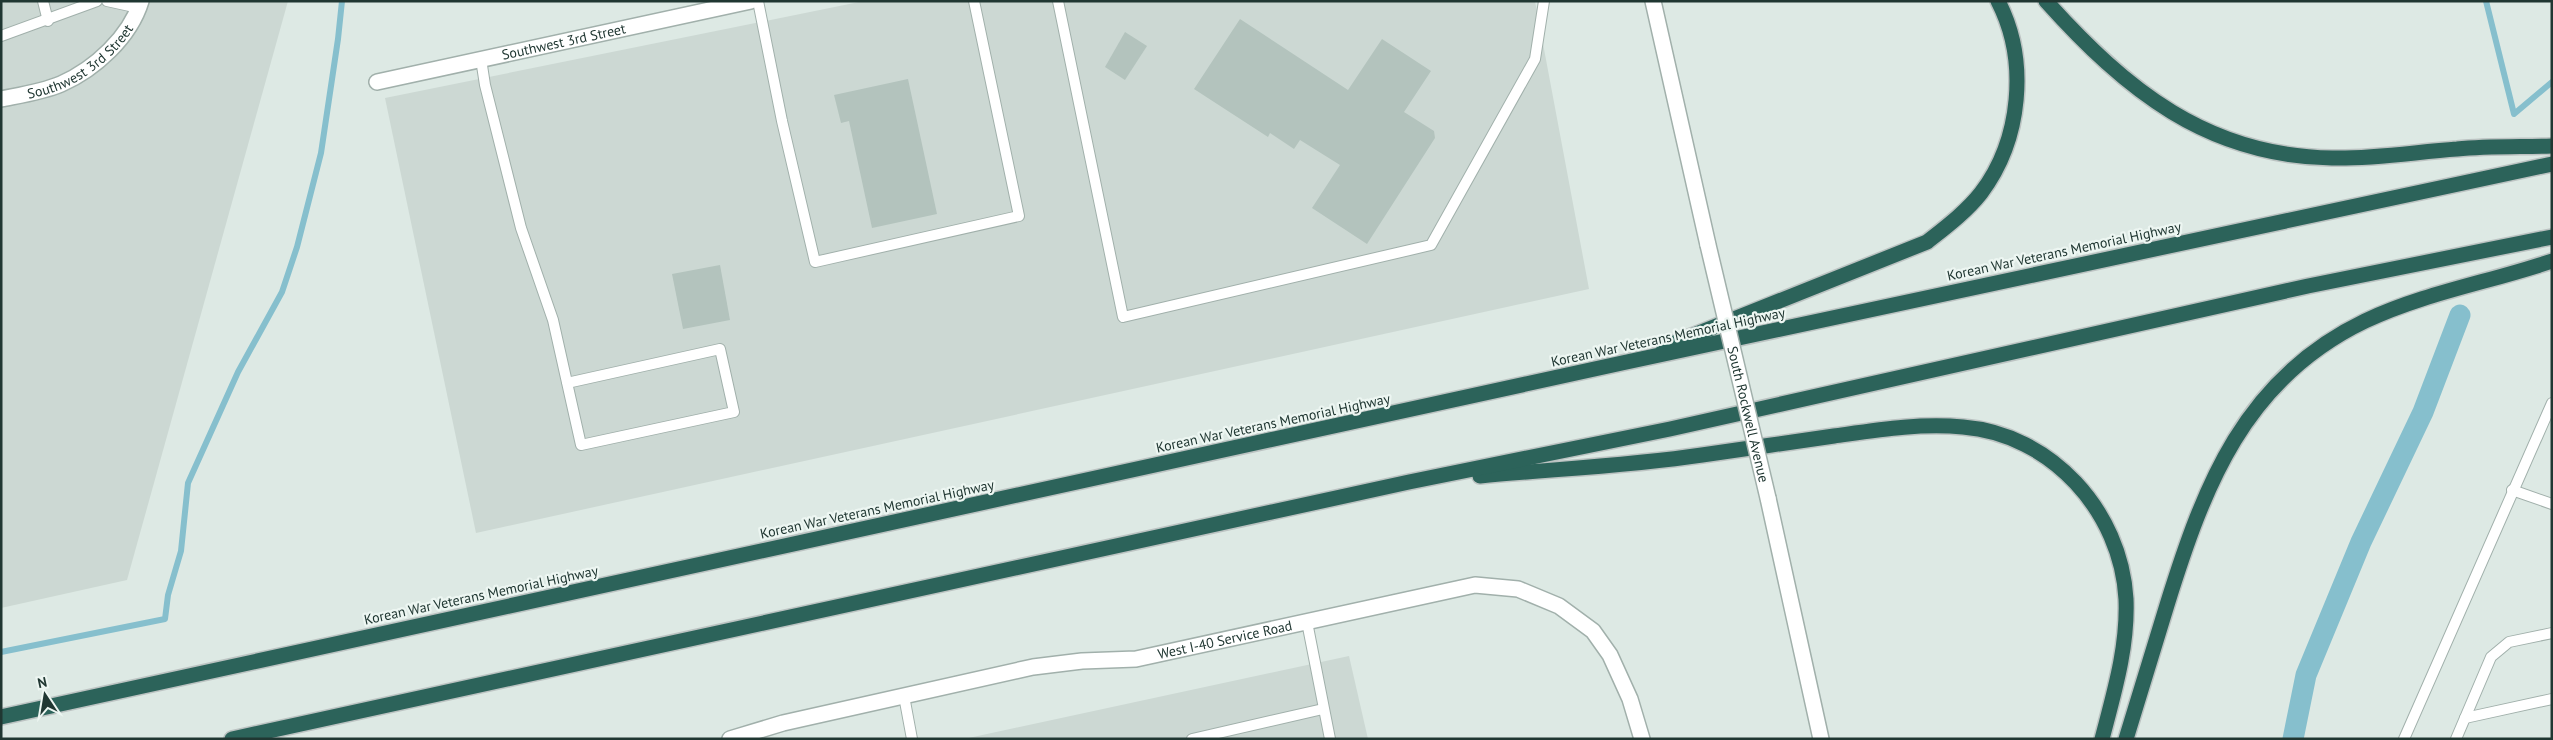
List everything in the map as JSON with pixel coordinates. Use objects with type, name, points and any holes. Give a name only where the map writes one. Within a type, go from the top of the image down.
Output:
[{"type":"highway","points":[[1622,363],[1911,249],[1927,242],[1956,219],[1981,193],[2003,156],[2012,126],[2017,95],[2015,64],[2010,34],[1998,1]]},
{"type":"highway","points":[[2046,1],[2094,52],[2148,98],[2180,118],[2212,133],[2251,146],[2287,154],[2331,158],[2380,157],[2458,149],[2552,146]]},
{"type":"highway","name":"Korean War Veterans Memorial Highway","points":[[1,717],[1622,363],[2552,164]]},
{"type":"highway","points":[[232,739],[1409,482],[1679,426],[2308,286],[2552,237]]},
{"type":"highway","points":[[2126,739],[2199,510],[2229,448],[2253,414],[2276,387],[2301,362],[2331,340],[2364,322],[2431,295],[2552,261]]},
{"type":"highway","points":[[1409,482],[1685,458],[1918,425],[1964,427],[2001,435],[2041,453],[2062,468],[2090,499],[2114,543],[2122,572],[2126,599],[2124,637],[2118,674],[2102,739]]},
{"type":"street","name":"Southwest 3rd Street","points":[[377,82],[751,1]]},
{"type":"street","name":"South Rockwell Avenue","points":[[1653,1],[1768,498],[1821,739]]},
{"type":"street","name":"Southwest 3rd Street","points":[[1,100],[61,84],[99,60],[128,29],[140,4]]},
{"type":"street","name":"West I-40 Service Road","points":[[730,739],[783,723],[1032,667],[1082,660],[1136,659],[1475,584],[1518,589],[1559,606],[1593,631],[1610,655],[1630,699],[1642,739]]},
{"type":"lane","points":[[44,1],[48,21]]},
{"type":"lane","points":[[1,36],[48,21],[97,1]]},
{"type":"lane","points":[[107,1],[140,4]]},
{"type":"lane","points":[[758,1],[782,121],[815,262],[1019,216],[974,1]]},
{"type":"lane","points":[[1058,1],[1123,317],[1431,245],[1535,59],[1544,1]]},
{"type":"lane","points":[[481,60],[485,85],[521,228],[553,320],[567,383],[581,445],[734,412],[720,348],[567,383]]},
{"type":"lane","points":[[2404,739],[2512,490],[2552,403]]},
{"type":"lane","points":[[2512,490],[2552,504]]},
{"type":"lane","points":[[1306,622],[1330,739]]},
{"type":"lane","points":[[2456,739],[2490,657],[2509,642],[2552,633]]},
{"type":"lane","points":[[904,696],[912,739]]},
{"type":"lane","points":[[2465,718],[2552,699]]},
{"type":"lane","points":[[1192,739],[1323,709]]},
{"type":"shaded area","points":[[1,1],[288,1],[127,580],[1,608]]},
{"type":"shaded area","points":[[864,1],[1535,1],[1589,289],[476,533],[385,98]]},
{"type":"shaded area","points":[[1349,656],[1368,739],[964,739]]},
{"type":"building","points":[[1240,19],[1348,90],[1382,39],[1431,71],[1404,112],[1434,131],[1435,138],[1367,244],[1312,208],[1340,165],[1300,140],[1294,149],[1270,133],[1268,137],[1194,89]]},
{"type":"building","points":[[1125,32],[1147,46],[1125,80],[1105,67]]},
{"type":"building","points":[[908,79],[937,214],[872,228],[849,121],[841,123],[834,95]]},
{"type":"building","points":[[720,265],[730,320],[683,329],[672,274]]},
{"type":"waterway","points":[[1,652],[165,619],[168,595],[181,551],[188,483],[238,372],[282,292],[297,247],[321,153],[342,1]]},
{"type":"waterway","points":[[2486,1],[2514,114],[2552,82]]},
{"type":"waterway","points":[[2293,739],[2306,675],[2361,542],[2423,412],[2460,315]]}]
